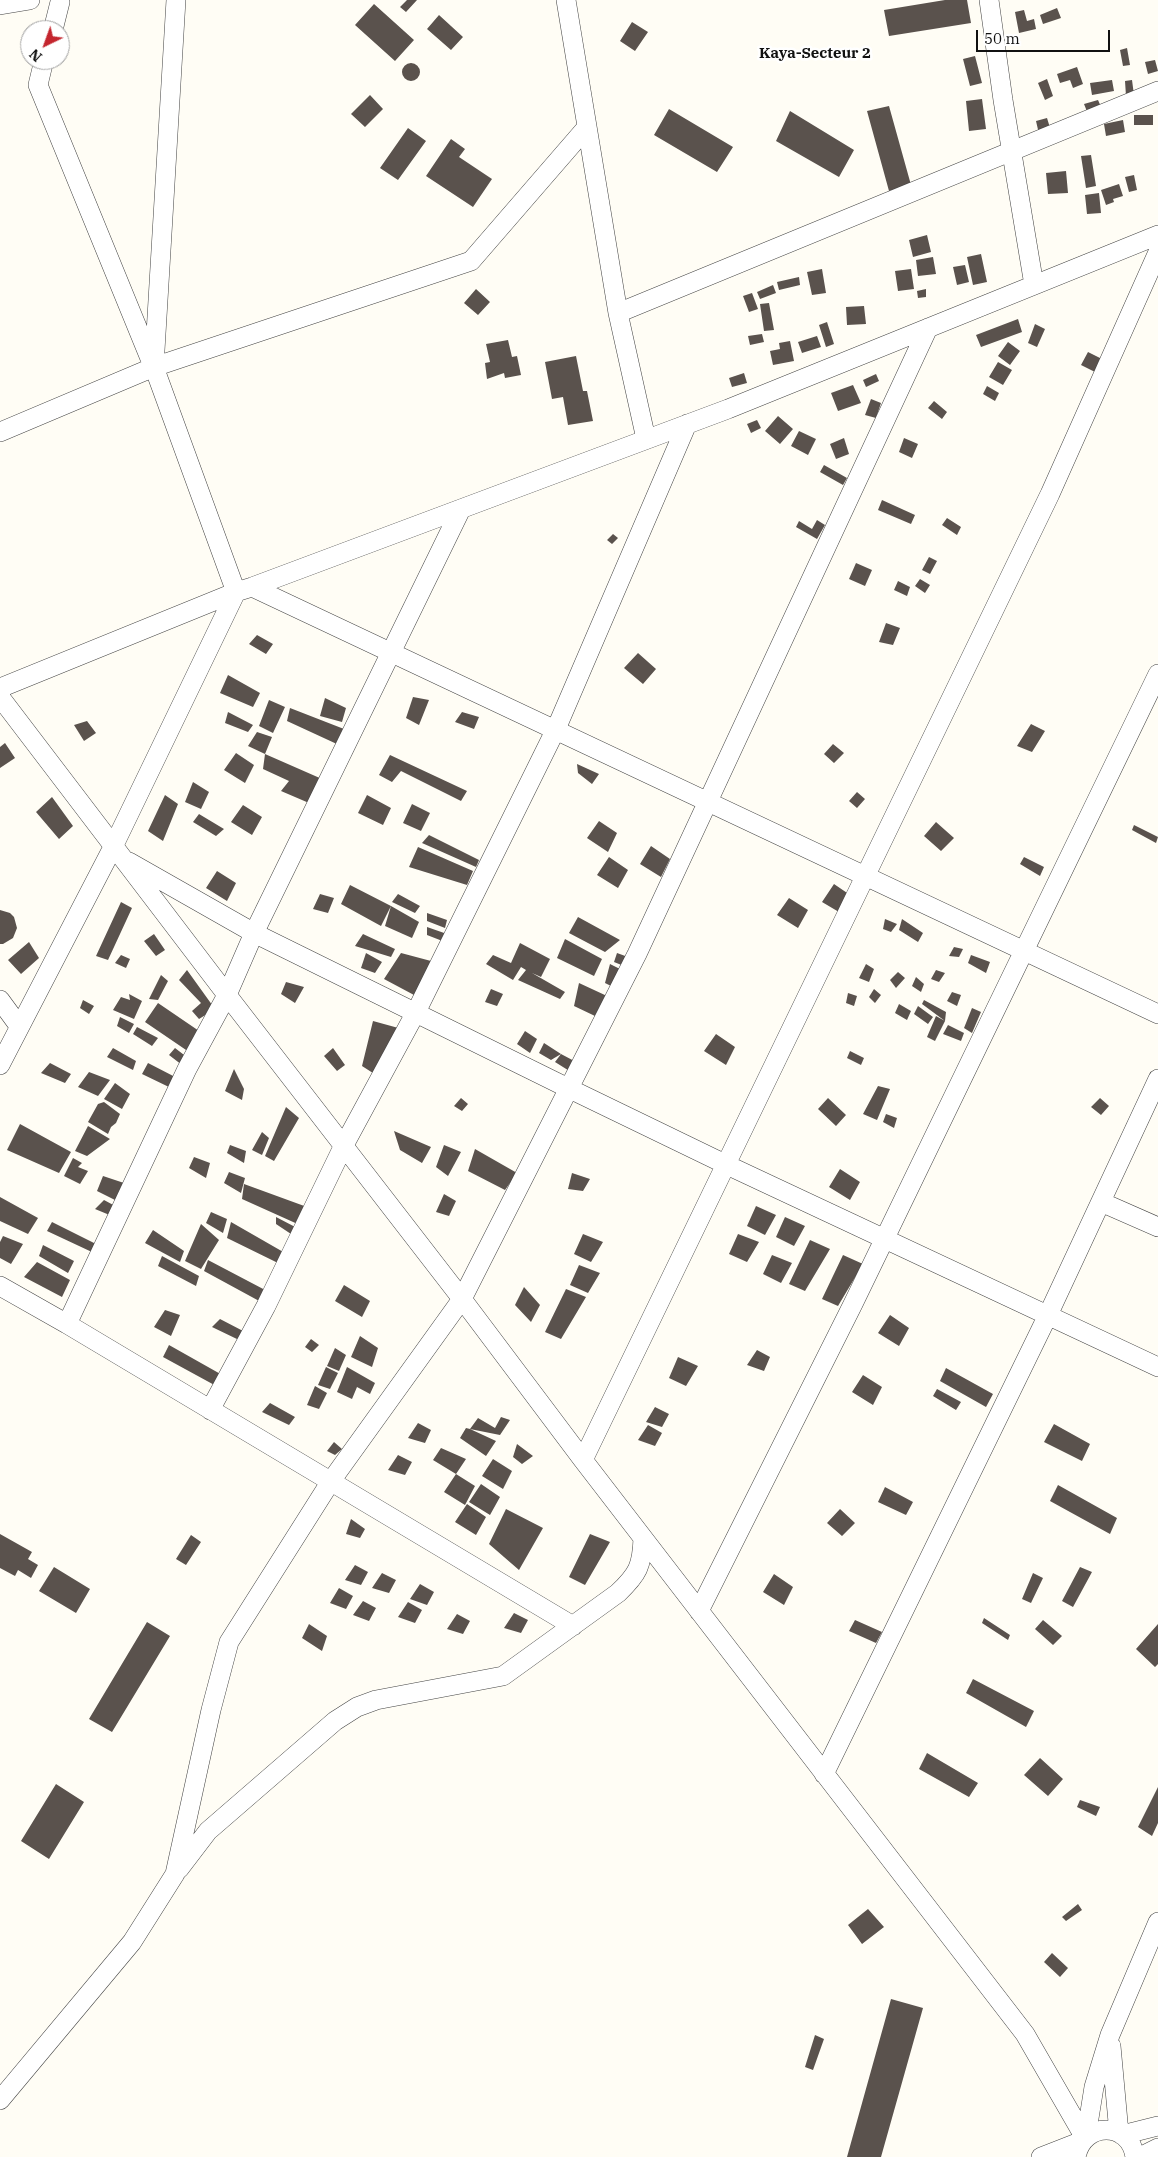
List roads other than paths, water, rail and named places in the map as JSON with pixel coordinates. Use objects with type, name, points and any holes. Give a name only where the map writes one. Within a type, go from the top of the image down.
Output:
[{"type":"street","points":[[0,6],[30,0]]},
{"type":"street","points":[[154,367],[176,0]]},
{"type":"street","points":[[566,0],[618,313],[646,439]]},
{"type":"street","points":[[989,0],[1034,285]]},
{"type":"street","points":[[55,20],[60,2]]},
{"type":"street","points":[[42,70],[38,85],[244,589],[391,652],[1158,1014]]},
{"type":"street","points":[[618,313],[1158,91]]},
{"type":"street","points":[[0,432],[154,367],[470,261],[587,127]]},
{"type":"street","points":[[0,688],[244,589],[687,424],[1158,235]]},
{"type":"street","points":[[584,1460],[1050,494],[1158,252]]},
{"type":"street","points":[[174,1874],[229,1642],[331,1480],[462,1299],[637,954],[928,328]]},
{"type":"street","points":[[210,1410],[266,1306],[343,1147],[416,1012],[556,730],[687,424]]},
{"type":"street","points":[[68,1324],[187,1069],[227,995],[254,933],[461,509]]},
{"type":"street","points":[[0,1065],[117,852],[244,589]]},
{"type":"street","points":[[699,1611],[884,1239],[1158,674]]},
{"type":"street","points":[[0,697],[343,1147],[462,1299],[699,1611],[1025,2034],[1082,2143]]},
{"type":"street","points":[[117,852],[254,933],[727,1165],[1158,1367]]},
{"type":"street","points":[[0,1000],[20,1026]]},
{"type":"street","points":[[824,1774],[1048,1316],[1158,1080]]},
{"type":"street","points":[[1101,1202],[1158,1227]]},
{"type":"street","points":[[0,1286],[68,1324],[210,1410],[331,1480],[573,1626]]},
{"type":"street","points":[[0,2100],[132,1942],[174,1874],[208,1831],[335,1721],[357,1707],[376,1700],[503,1676],[618,1593],[634,1578],[642,1561],[644,1538]]},
{"type":"street","points":[[1082,2143],[1094,2087],[1110,2035],[1158,1922]]},
{"type":"street","points":[[1110,2035],[1120,2134],[1129,2142],[1135,2157]]},
{"type":"street","points":[[1041,2157],[1082,2143],[1093,2132],[1102,2130],[1120,2134],[1158,2126]]},
{"type":"street","points":[[1140,2157],[1158,2148]]},
{"type":"district","name":"Kaya-Secteur 2","points":[[815,54]]}]
